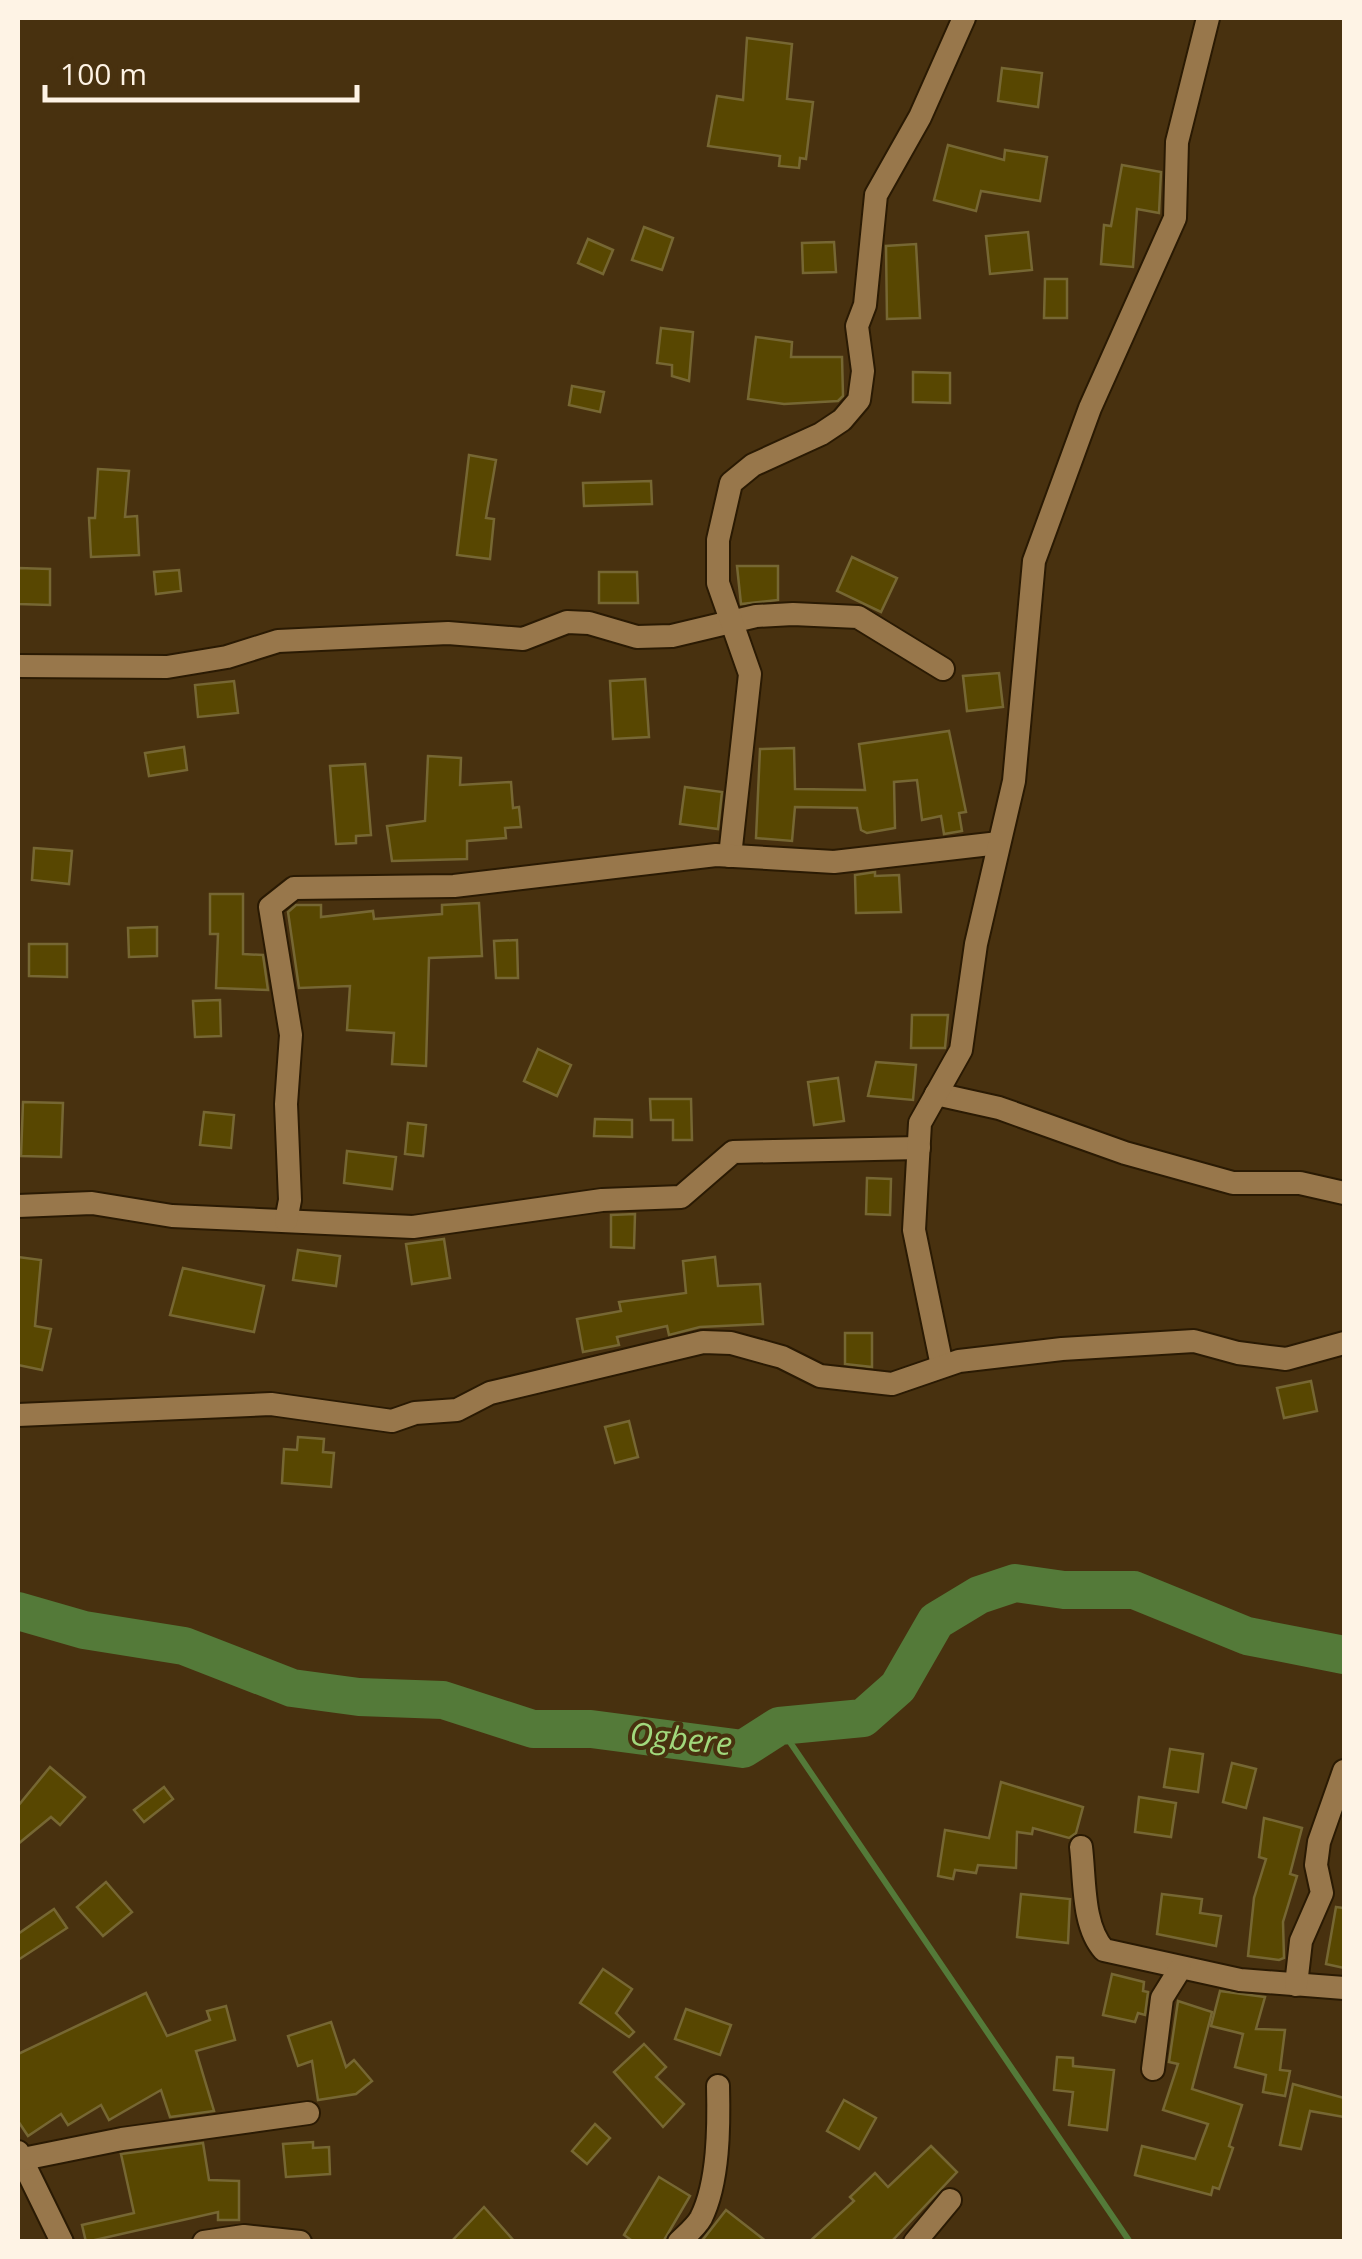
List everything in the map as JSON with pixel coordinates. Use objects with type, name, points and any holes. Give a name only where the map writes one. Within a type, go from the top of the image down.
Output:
[{"type":"street","points":[[730,856],[750,674],[730,621],[718,568],[718,540],[731,482],[752,465],[822,434],[860,400],[863,370],[856,326],[865,305],[876,195],[920,116],[964,18]]},
{"type":"street","points":[[942,1366],[914,1230],[920,1122],[961,1050],[976,944],[1014,781],[1034,561],[1090,408],[1175,218],[1177,142],[1208,18]]},
{"type":"street","points":[[18,666],[167,667],[227,657],[278,640],[448,633],[523,639],[566,622],[590,622],[636,637],[672,636],[730,621],[793,614],[858,617],[943,669]]},
{"type":"street","points":[[286,1222],[290,1200],[286,1104],[290,1035],[270,907],[294,888],[454,886],[730,856],[834,862],[999,843]]},
{"type":"street","points":[[936,1094],[999,1108],[1125,1153],[1233,1182],[1300,1183],[1344,1193]]},
{"type":"street","points":[[18,1206],[92,1203],[172,1216],[413,1227],[602,1200],[681,1197],[733,1152],[918,1148]]},
{"type":"street","points":[[18,1415],[270,1404],[392,1421],[415,1413],[457,1410],[490,1392],[703,1342],[731,1343],[782,1357],[820,1376],[892,1384],[942,1366],[1062,1348],[1194,1341],[1238,1354],[1286,1359],[1344,1343]]},
{"type":"street","points":[[1296,1985],[1301,1942],[1322,1893],[1316,1865],[1319,1842],[1344,1770]]},
{"type":"street","points":[[1081,1848],[1096,1941],[1104,1950],[1180,1969],[1344,1988]]},
{"type":"street","points":[[1153,2069],[1162,1998],[1180,1969]]},
{"type":"street","points":[[679,2242],[700,2220],[708,2190],[719,2123],[718,2086]]},
{"type":"street","points":[[62,2242],[20,2156],[308,2113]]},
{"type":"street","points":[[914,2242],[950,2200]]},
{"type":"street","points":[[204,2242],[244,2236],[300,2242]]},
{"type":"building","points":[[747,38],[792,44],[787,99],[813,102],[806,159],[800,158],[799,168],[779,166],[780,156],[708,146],[717,96],[743,100]]},
{"type":"building","points":[[1002,68],[1042,73],[1038,107],[998,101]]},
{"type":"building","points":[[948,145],[1004,160],[1005,150],[1047,157],[1040,201],[981,191],[976,211],[934,200]]},
{"type":"building","points":[[1122,165],[1161,172],[1159,213],[1137,209],[1133,267],[1101,264],[1104,225],[1111,226]]},
{"type":"building","points":[[644,227],[673,238],[662,270],[632,260]]},
{"type":"building","points":[[1028,232],[1032,270],[990,274],[986,236]]},
{"type":"building","points":[[588,239],[613,250],[603,274],[578,263]]},
{"type":"building","points":[[834,242],[836,272],[803,273],[802,243]]},
{"type":"building","points":[[916,244],[920,318],[887,319],[886,246]]},
{"type":"building","points":[[1045,279],[1067,279],[1067,318],[1044,318]]},
{"type":"building","points":[[661,328],[693,332],[689,381],[672,376],[672,365],[657,363]]},
{"type":"building","points":[[756,337],[792,342],[791,357],[842,357],[843,396],[838,401],[784,404],[748,399]]},
{"type":"building","points":[[913,372],[950,373],[950,403],[913,402]]},
{"type":"building","points":[[572,386],[604,392],[600,412],[569,405]]},
{"type":"building","points":[[469,455],[496,460],[486,518],[494,519],[490,559],[457,555]]},
{"type":"building","points":[[98,469],[129,471],[125,517],[137,516],[139,555],[91,557],[89,518],[95,518]]},
{"type":"building","points":[[651,481],[652,504],[584,506],[583,483]]},
{"type":"building","points":[[852,557],[897,578],[881,612],[837,591]]},
{"type":"building","points":[[737,566],[778,566],[778,600],[741,604]]},
{"type":"building","points":[[18,568],[50,569],[50,605],[18,604]]},
{"type":"building","points":[[179,570],[181,591],[156,594],[154,572]]},
{"type":"building","points":[[599,572],[637,572],[638,603],[599,603]]},
{"type":"building","points":[[999,673],[1003,707],[967,711],[963,676]]},
{"type":"building","points":[[645,679],[649,737],[613,739],[610,681]]},
{"type":"building","points":[[234,681],[238,713],[198,717],[195,685]]},
{"type":"building","points":[[949,731],[966,812],[959,813],[962,831],[944,834],[941,816],[922,820],[917,780],[894,782],[895,828],[867,833],[861,830],[857,808],[795,807],[792,841],[756,838],[760,749],[794,748],[795,789],[865,790],[859,744]]},
{"type":"building","points":[[184,747],[187,770],[149,776],[145,753]]},
{"type":"building","points":[[428,756],[461,758],[460,785],[511,782],[513,808],[519,807],[521,827],[505,828],[506,838],[467,841],[467,859],[392,861],[387,826],[425,821]]},
{"type":"building","points":[[365,764],[371,835],[356,836],[356,843],[336,844],[330,766]]},
{"type":"building","points":[[685,787],[722,792],[718,829],[680,824]]},
{"type":"building","points":[[34,848],[72,851],[69,884],[32,880]]},
{"type":"building","points":[[875,872],[875,876],[899,875],[901,912],[856,913],[855,875]]},
{"type":"building","points":[[210,894],[243,894],[243,954],[263,955],[268,990],[216,988],[218,934],[210,934]]},
{"type":"building","points":[[479,903],[482,956],[429,958],[426,1066],[392,1064],[394,1033],[347,1030],[350,986],[299,988],[288,912],[296,905],[321,905],[321,917],[373,911],[374,919],[442,914],[442,905]]},
{"type":"building","points":[[157,927],[157,956],[129,957],[128,928]]},
{"type":"building","points":[[517,940],[518,978],[496,978],[494,941]]},
{"type":"building","points":[[29,944],[67,944],[67,977],[29,976]]},
{"type":"building","points":[[220,1000],[221,1036],[195,1037],[193,1001]]},
{"type":"building","points":[[912,1015],[948,1015],[945,1048],[911,1048]]},
{"type":"building","points":[[538,1049],[571,1065],[557,1096],[524,1081]]},
{"type":"building","points":[[876,1062],[916,1065],[913,1100],[868,1096]]},
{"type":"building","points":[[838,1078],[844,1121],[814,1125],[808,1082]]},
{"type":"building","points":[[650,1099],[691,1099],[692,1140],[673,1140],[673,1120],[651,1120]]},
{"type":"building","points":[[23,1102],[63,1103],[61,1157],[21,1156]]},
{"type":"building","points":[[204,1112],[234,1115],[231,1148],[200,1145]]},
{"type":"building","points":[[595,1119],[632,1120],[632,1137],[594,1136]]},
{"type":"building","points":[[408,1123],[426,1125],[423,1156],[405,1154]]},
{"type":"building","points":[[347,1151],[396,1157],[392,1189],[344,1183]]},
{"type":"building","points":[[867,1178],[891,1179],[890,1215],[866,1214]]},
{"type":"building","points":[[635,1214],[634,1248],[611,1247],[611,1215]]},
{"type":"building","points":[[444,1239],[450,1278],[412,1284],[406,1244]]},
{"type":"building","points":[[298,1250],[340,1256],[336,1286],[293,1280]]},
{"type":"building","points":[[18,1257],[41,1260],[35,1326],[51,1329],[42,1370],[18,1365]]},
{"type":"building","points":[[715,1257],[718,1286],[760,1284],[763,1324],[700,1327],[669,1335],[667,1326],[617,1337],[619,1345],[583,1352],[577,1319],[621,1311],[619,1302],[686,1293],[683,1261]]},
{"type":"building","points":[[183,1268],[264,1286],[254,1332],[170,1315]]},
{"type":"building","points":[[845,1333],[872,1333],[872,1367],[845,1364]]},
{"type":"building","points":[[1311,1381],[1317,1411],[1284,1418],[1277,1388]]},
{"type":"building","points":[[629,1421],[638,1457],[615,1463],[605,1427]]},
{"type":"building","points":[[298,1437],[324,1439],[323,1452],[334,1453],[331,1487],[282,1483],[284,1449],[297,1450]]},
{"type":"building","points":[[1170,1749],[1203,1754],[1198,1792],[1164,1787]]},
{"type":"building","points":[[1232,1763],[1256,1769],[1246,1808],[1223,1802]]},
{"type":"building","points":[[50,1767],[85,1797],[60,1825],[51,1817],[18,1844],[18,1806]]},
{"type":"building","points":[[1001,1782],[1083,1807],[1076,1833],[1069,1838],[1033,1828],[1032,1834],[1017,1832],[1016,1868],[978,1865],[976,1873],[955,1870],[953,1879],[938,1876],[945,1830],[989,1838]]},
{"type":"building","points":[[164,1787],[173,1799],[144,1822],[134,1810]]},
{"type":"building","points":[[1139,1797],[1176,1803],[1171,1837],[1135,1832]]},
{"type":"building","points":[[1264,1818],[1302,1828],[1290,1874],[1297,1876],[1283,1922],[1284,1958],[1279,1960],[1248,1956],[1254,1898],[1266,1859],[1259,1857]]},
{"type":"building","points":[[106,1882],[132,1912],[103,1936],[77,1907]]},
{"type":"building","points":[[1021,1894],[1070,1899],[1068,1943],[1017,1937]]},
{"type":"building","points":[[1162,1894],[1202,1899],[1200,1913],[1221,1916],[1216,1946],[1157,1934]]},
{"type":"building","points":[[1336,1907],[1344,1908],[1344,1968],[1326,1964]]},
{"type":"building","points":[[54,1909],[67,1928],[18,1960],[18,1934]]},
{"type":"building","points":[[603,1969],[632,1989],[616,2013],[634,2032],[629,2037],[580,2003]]},
{"type":"building","points":[[1112,1974],[1144,1982],[1143,1991],[1148,1992],[1145,2015],[1138,2013],[1135,2022],[1103,2015]]},
{"type":"building","points":[[1220,1991],[1265,1997],[1256,2029],[1285,2030],[1280,2070],[1290,2071],[1285,2096],[1263,2092],[1266,2075],[1235,2067],[1243,2034],[1211,2026]]},
{"type":"building","points":[[146,1993],[167,2036],[210,2020],[207,2011],[226,2006],[235,2040],[196,2051],[214,2111],[170,2117],[161,2090],[109,2120],[101,2105],[68,2125],[61,2114],[28,2136],[18,2121],[18,2054]]},
{"type":"building","points":[[1178,2001],[1212,2012],[1192,2089],[1242,2105],[1219,2189],[1213,2187],[1211,2195],[1135,2175],[1142,2146],[1195,2159],[1208,2124],[1163,2110],[1178,2064],[1169,2062]]},
{"type":"building","points":[[686,2009],[731,2025],[720,2055],[675,2039]]},
{"type":"building","points":[[331,2022],[346,2067],[354,2060],[372,2081],[356,2094],[318,2100],[312,2061],[298,2066],[288,2036]]},
{"type":"building","points":[[644,2044],[666,2067],[656,2077],[684,2104],[663,2127],[614,2072]]},
{"type":"building","points":[[1057,2057],[1073,2058],[1073,2066],[1114,2070],[1107,2130],[1069,2125],[1073,2092],[1054,2090]]},
{"type":"building","points":[[1293,2084],[1344,2098],[1344,2117],[1310,2111],[1301,2149],[1280,2145]]},
{"type":"building","points":[[844,2100],[876,2118],[859,2149],[827,2131]]},
{"type":"building","points":[[595,2124],[610,2138],[587,2164],[572,2151]]},
{"type":"building","points":[[313,2142],[313,2148],[329,2147],[330,2174],[286,2177],[283,2144]]},
{"type":"building","points":[[203,2143],[209,2180],[239,2181],[239,2220],[218,2220],[218,2212],[86,2242],[82,2225],[134,2213],[121,2154]]},
{"type":"building","points":[[931,2146],[957,2172],[891,2242],[809,2242],[854,2201],[850,2197],[875,2173],[888,2187]]},
{"type":"building","points":[[659,2177],[690,2196],[663,2242],[634,2242],[624,2235]]},
{"type":"building","points":[[484,2207],[515,2242],[451,2242]]},
{"type":"building","points":[[726,2210],[767,2242],[701,2242]]},
{"type":"waterway","name":"Ogbere","points":[[18,1611],[84,1630],[184,1646],[292,1688],[359,1697],[443,1700],[533,1729],[591,1729],[743,1749],[779,1726],[863,1718],[898,1687],[936,1621],[979,1595],[1015,1583],[1064,1590],[1134,1590],[1247,1636],[1344,1655]]},
{"type":"waterway","points":[[779,1726],[1130,2242]]}]
